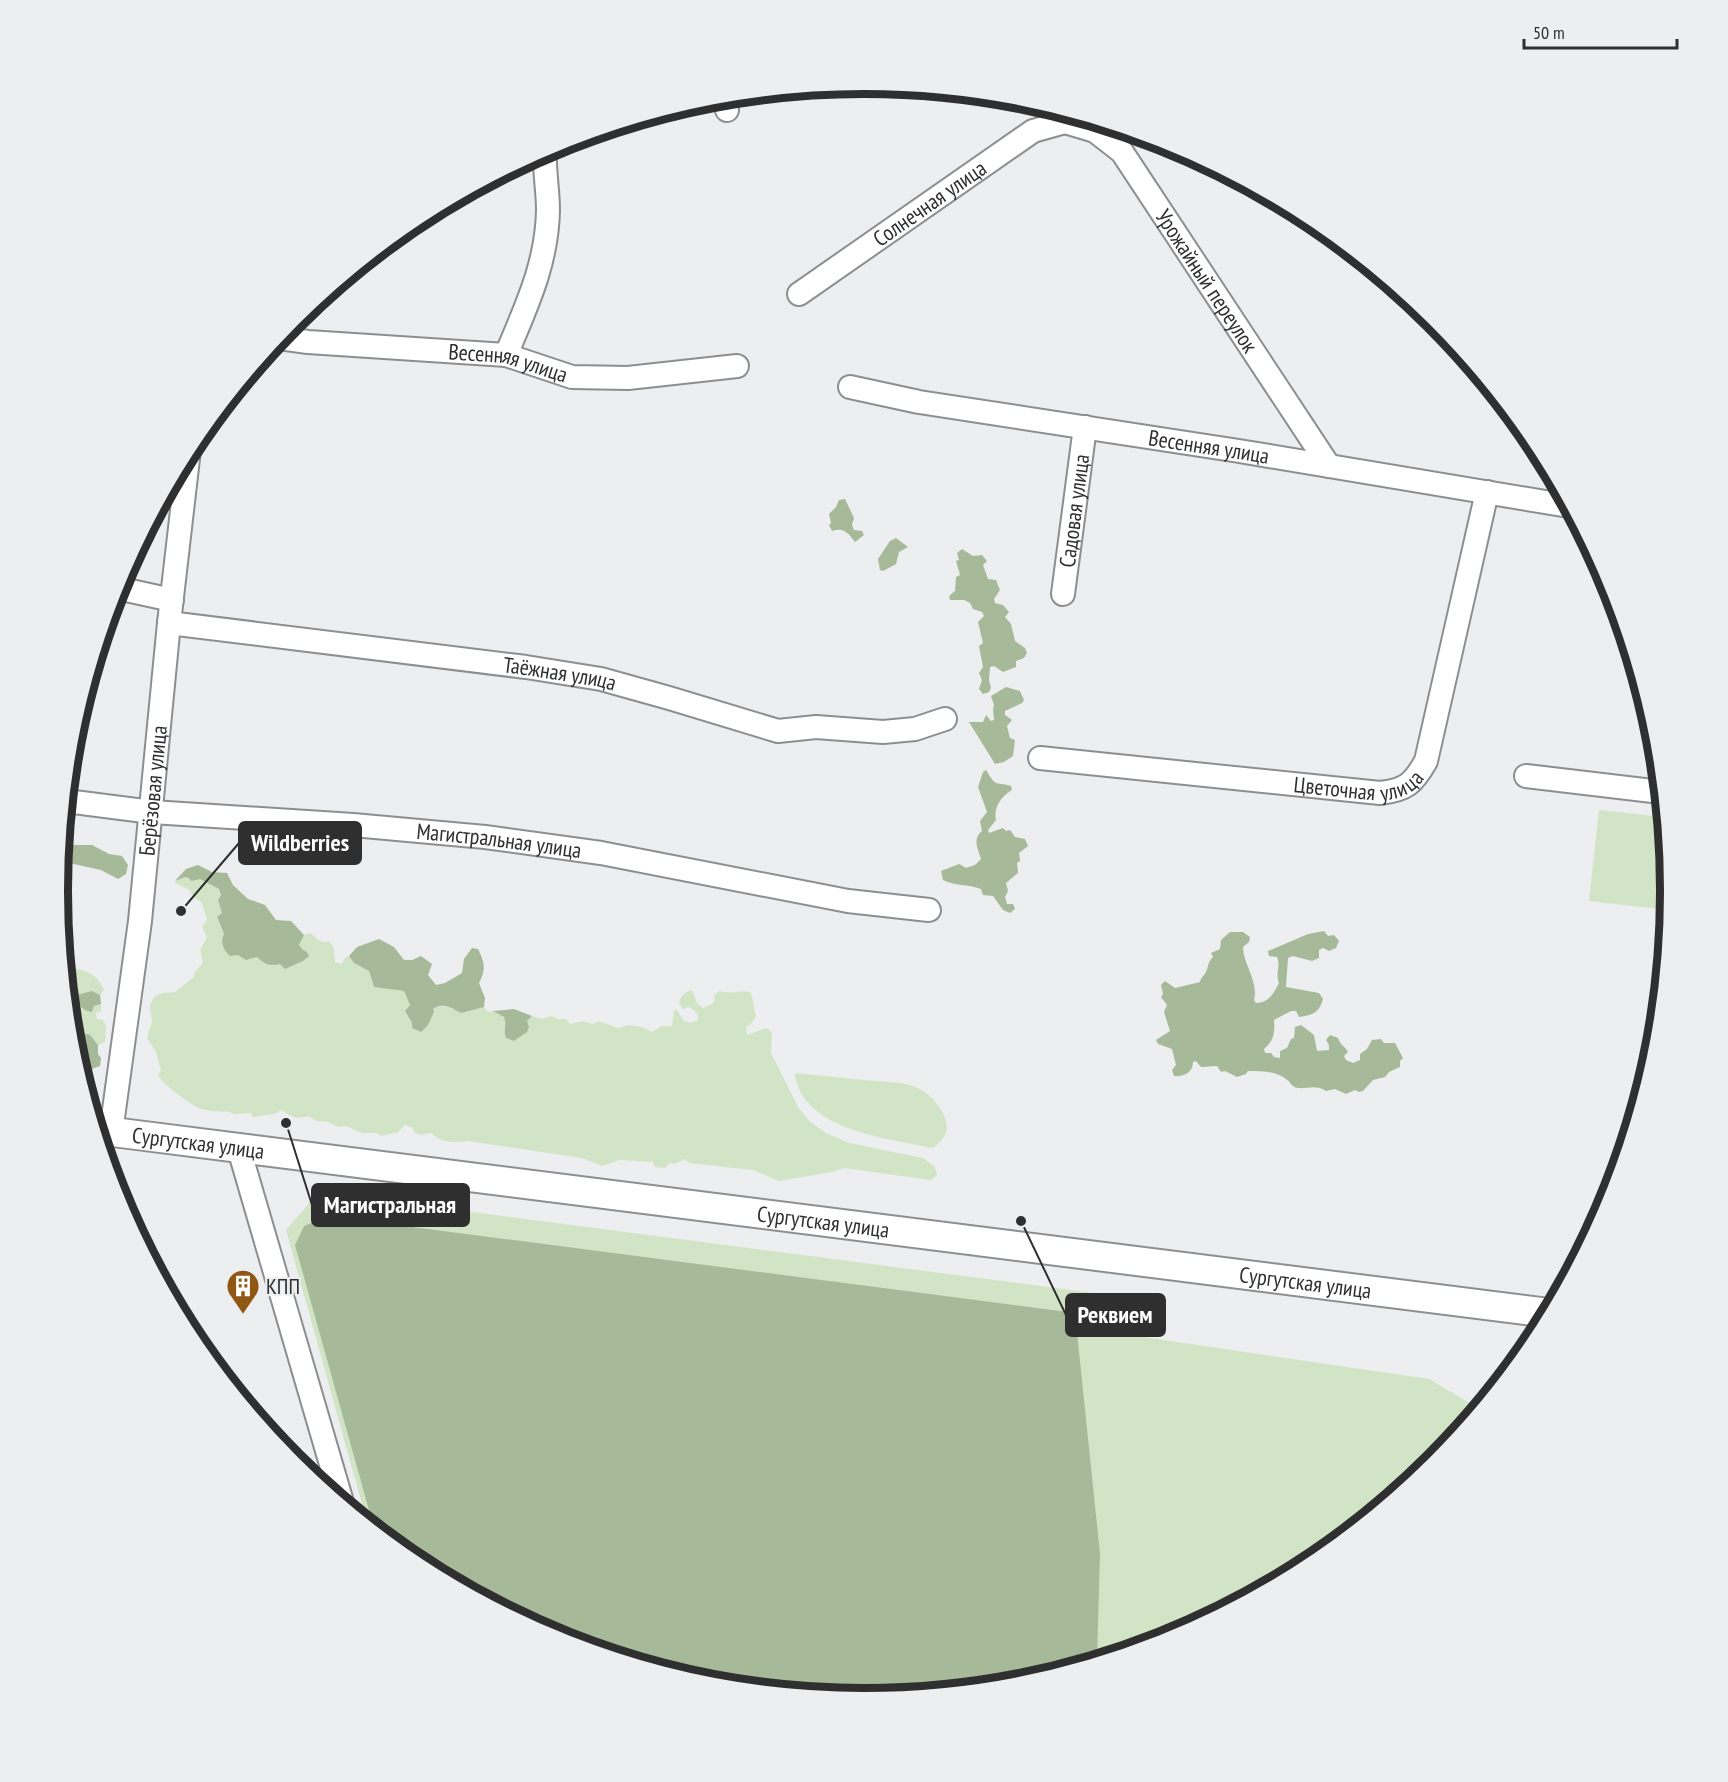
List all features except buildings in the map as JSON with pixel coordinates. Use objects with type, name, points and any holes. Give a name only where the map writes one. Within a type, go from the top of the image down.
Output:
[{"type":"main road","name":"Сургутская улица","points":[[105,1131],[1540,1312]]},
{"type":"street","name":"Солнечная улица","points":[[799,294],[1033,131],[1055,118]]},
{"type":"street","name":"Урожайный переулок","points":[[1082,126],[1095,131],[1122,152],[1329,466]]},
{"type":"street","points":[[506,355],[536,286],[545,246],[548,209],[544,162]]},
{"type":"street","name":"Весенняя улица","points":[[290,340],[506,355],[572,377],[628,378],[737,366]]},
{"type":"street","name":"Весенняя улица","points":[[850,387],[920,402],[1560,504]]},
{"type":"street","name":"Садовая улица","points":[[1063,594],[1085,427]]},
{"type":"street","name":"Берёзовая улица","points":[[104,1128],[140,921],[169,623],[186,473]]},
{"type":"street","name":"Цветочная улица","points":[[1041,758],[1380,793],[1408,786],[1418,776],[1426,761],[1487,492]]},
{"type":"street","points":[[127,590],[172,600]]},
{"type":"street","name":"Таёжная улица","points":[[169,623],[526,667],[601,679],[778,731],[816,727],[883,732],[915,729],[945,719]]},
{"type":"street","points":[[1526,776],[1654,791]]},
{"type":"street","name":"Магистральная улица","points":[[73,802],[152,812],[353,825],[485,837],[601,853],[848,901],[929,910]]},
{"type":"street","points":[[239,1149],[338,1489]]},
{"type":"green space","points":[[845,499],[854,518],[852,525],[854,530],[862,531],[864,535],[855,542],[845,532],[832,531],[829,525],[831,523],[829,514],[839,500]]},
{"type":"green space","points":[[896,538],[908,547],[899,552],[896,564],[883,571],[880,570],[878,559],[890,541]]},
{"type":"green space","points":[[962,549],[973,556],[982,555],[987,561],[983,565],[988,579],[996,580],[1000,590],[994,599],[995,603],[1003,605],[1009,612],[1005,617],[1011,624],[1015,641],[1025,648],[1027,653],[1024,658],[1016,661],[1016,667],[1003,672],[994,666],[990,667],[991,688],[989,692],[983,694],[979,689],[982,680],[979,673],[983,667],[979,646],[983,643],[978,622],[984,616],[982,612],[973,609],[970,603],[964,600],[950,600],[949,596],[955,591],[956,577],[960,575],[956,561],[959,560],[957,553]]},
{"type":"green space","points":[[1006,687],[1020,691],[1024,700],[1005,711],[1005,715],[1012,720],[1007,726],[1010,738],[1015,740],[1013,756],[1004,762],[995,764],[969,722],[983,722],[986,715],[991,721],[994,720],[994,705],[991,696]]},
{"type":"green space","points":[[986,770],[994,782],[1011,786],[1012,790],[999,802],[995,815],[996,820],[988,830],[989,833],[1003,828],[1006,831],[1010,830],[1015,837],[1025,839],[1028,846],[1019,853],[1018,873],[1006,883],[1007,904],[1013,904],[1015,909],[1010,913],[1003,910],[993,896],[983,895],[981,889],[943,880],[941,871],[959,864],[966,868],[975,865],[981,859],[976,841],[982,831],[980,821],[987,812],[978,787],[983,772]]},
{"type":"green space","points":[[1599,810],[1657,816],[1659,909],[1589,901]]},
{"type":"green space","points":[[69,845],[92,845],[109,854],[122,856],[128,865],[126,874],[118,879],[101,870],[69,863]]},
{"type":"green space","points":[[198,865],[212,872],[227,873],[233,885],[248,899],[265,905],[276,920],[291,921],[304,935],[299,945],[309,956],[285,969],[280,964],[267,964],[257,957],[246,960],[238,955],[230,956],[223,946],[224,934],[217,917],[222,913],[218,900],[221,895],[219,889],[200,879],[191,881],[185,877],[175,881],[186,869]]},
{"type":"green space","points":[[185,877],[200,879],[219,889],[221,895],[218,900],[222,913],[217,918],[232,947],[246,960],[257,957],[273,966],[303,950],[299,945],[304,935],[311,933],[321,941],[329,941],[334,948],[335,962],[342,964],[349,956],[354,963],[369,971],[374,987],[404,991],[410,1005],[405,1011],[412,1023],[440,1006],[461,1013],[484,1007],[488,1012],[493,1011],[504,1017],[506,1038],[514,1041],[532,1016],[542,1019],[551,1016],[566,1019],[570,1024],[583,1021],[593,1024],[598,1021],[618,1028],[629,1025],[652,1032],[662,1026],[672,1026],[674,1011],[677,1010],[684,1021],[690,1023],[698,1020],[695,1011],[689,1007],[683,1009],[679,1003],[683,995],[689,991],[692,990],[697,1003],[703,1008],[712,1004],[715,1000],[714,995],[720,991],[750,992],[756,1016],[746,1027],[747,1035],[767,1028],[772,1033],[771,1053],[798,1107],[809,1121],[826,1133],[849,1143],[923,1158],[935,1167],[937,1175],[931,1180],[844,1168],[779,1181],[753,1170],[689,1163],[685,1159],[674,1164],[670,1163],[665,1168],[655,1167],[653,1162],[619,1160],[602,1166],[575,1157],[468,1141],[448,1141],[439,1139],[431,1133],[421,1135],[405,1125],[398,1132],[381,1136],[377,1133],[362,1133],[346,1126],[338,1127],[308,1116],[294,1117],[282,1110],[274,1114],[253,1117],[251,1113],[234,1114],[202,1109],[191,1104],[161,1079],[158,1075],[161,1070],[156,1052],[147,1038],[152,1022],[150,1006],[154,997],[162,993],[175,992],[194,977],[203,962],[200,950],[207,938],[202,926],[207,920],[202,903],[192,895],[190,890],[175,881]]},
{"type":"green space","points":[[1324,931],[1328,936],[1334,935],[1339,941],[1336,948],[1329,951],[1323,948],[1319,950],[1319,958],[1312,961],[1293,956],[1288,958],[1286,987],[1319,993],[1323,999],[1321,1004],[1312,1014],[1299,1017],[1296,1011],[1291,1011],[1274,1020],[1273,1036],[1264,1049],[1265,1053],[1271,1053],[1274,1057],[1280,1058],[1280,1051],[1287,1048],[1291,1039],[1294,1038],[1295,1027],[1301,1025],[1314,1035],[1317,1051],[1329,1050],[1326,1040],[1330,1035],[1338,1038],[1348,1052],[1344,1056],[1346,1060],[1353,1063],[1360,1060],[1360,1054],[1367,1049],[1372,1040],[1381,1039],[1384,1043],[1395,1043],[1403,1058],[1400,1061],[1400,1067],[1389,1072],[1385,1077],[1373,1080],[1363,1091],[1355,1090],[1346,1094],[1335,1089],[1326,1091],[1315,1087],[1292,1086],[1282,1076],[1268,1072],[1248,1071],[1237,1077],[1225,1071],[1221,1072],[1217,1066],[1201,1067],[1196,1061],[1193,1062],[1187,1074],[1174,1076],[1172,1070],[1176,1065],[1172,1049],[1158,1044],[1156,1040],[1170,1031],[1164,1012],[1167,1005],[1161,997],[1163,994],[1161,985],[1165,981],[1175,988],[1200,982],[1213,957],[1211,953],[1220,949],[1221,940],[1230,932],[1243,932],[1250,937],[1249,942],[1243,947],[1245,960],[1253,980],[1254,1000],[1256,1003],[1265,1001],[1271,997],[1279,983],[1277,957],[1269,956],[1268,951],[1308,934]]},
{"type":"green space","points":[[379,939],[394,947],[404,960],[412,960],[421,956],[432,964],[428,975],[436,985],[445,983],[462,973],[464,959],[472,948],[478,949],[484,966],[479,983],[485,998],[484,1007],[461,1013],[440,1006],[433,1009],[434,1012],[428,1025],[421,1032],[412,1028],[412,1023],[405,1011],[410,1005],[404,991],[374,987],[369,971],[354,963],[349,956],[357,947]]},
{"type":"green space","points":[[71,968],[93,975],[104,990],[100,995],[91,991],[94,1006],[101,1004],[101,1011],[96,1013],[97,1019],[103,1020],[106,1026],[105,1042],[98,1045],[90,1035],[81,1032]]},
{"type":"green space","points":[[92,991],[100,995],[101,1004],[94,1006],[92,1012],[82,1008],[76,998],[77,995]]},
{"type":"green space","points":[[514,1009],[532,1016],[527,1021],[529,1027],[527,1032],[514,1041],[506,1038],[504,1017],[493,1011]]},
{"type":"green space","points":[[81,1032],[90,1035],[98,1045],[100,1066],[92,1069],[88,1068]]},
{"type":"green space","points":[[795,1073],[898,1083],[915,1087],[928,1095],[939,1107],[946,1121],[946,1133],[933,1148],[850,1128],[813,1108],[801,1092]]},
{"type":"green space","points":[[319,1192],[1140,1299],[1143,1337],[1429,1379],[1472,1405],[1427,1454],[1349,1523],[1262,1581],[1169,1627],[1070,1660],[968,1681],[864,1688],[760,1681],[658,1660],[559,1627],[466,1581],[421,1553],[364,1510],[286,1230]]},
{"type":"green space","points":[[328,1216],[1075,1313],[1100,1554],[1097,1652],[1019,1672],[968,1681],[916,1686],[864,1688],[760,1681],[658,1660],[608,1645],[559,1627],[466,1581],[421,1553],[371,1516],[295,1245],[304,1226]]},
{"type":"place","name":"Wildberries","points":[[181,911]]},
{"type":"place","name":"Магистральная","points":[[286,1123]]},
{"type":"place","name":"Реквием","points":[[1021,1221]]},
{"type":"place","name":"КПП","points":[[243,1315]]}]
